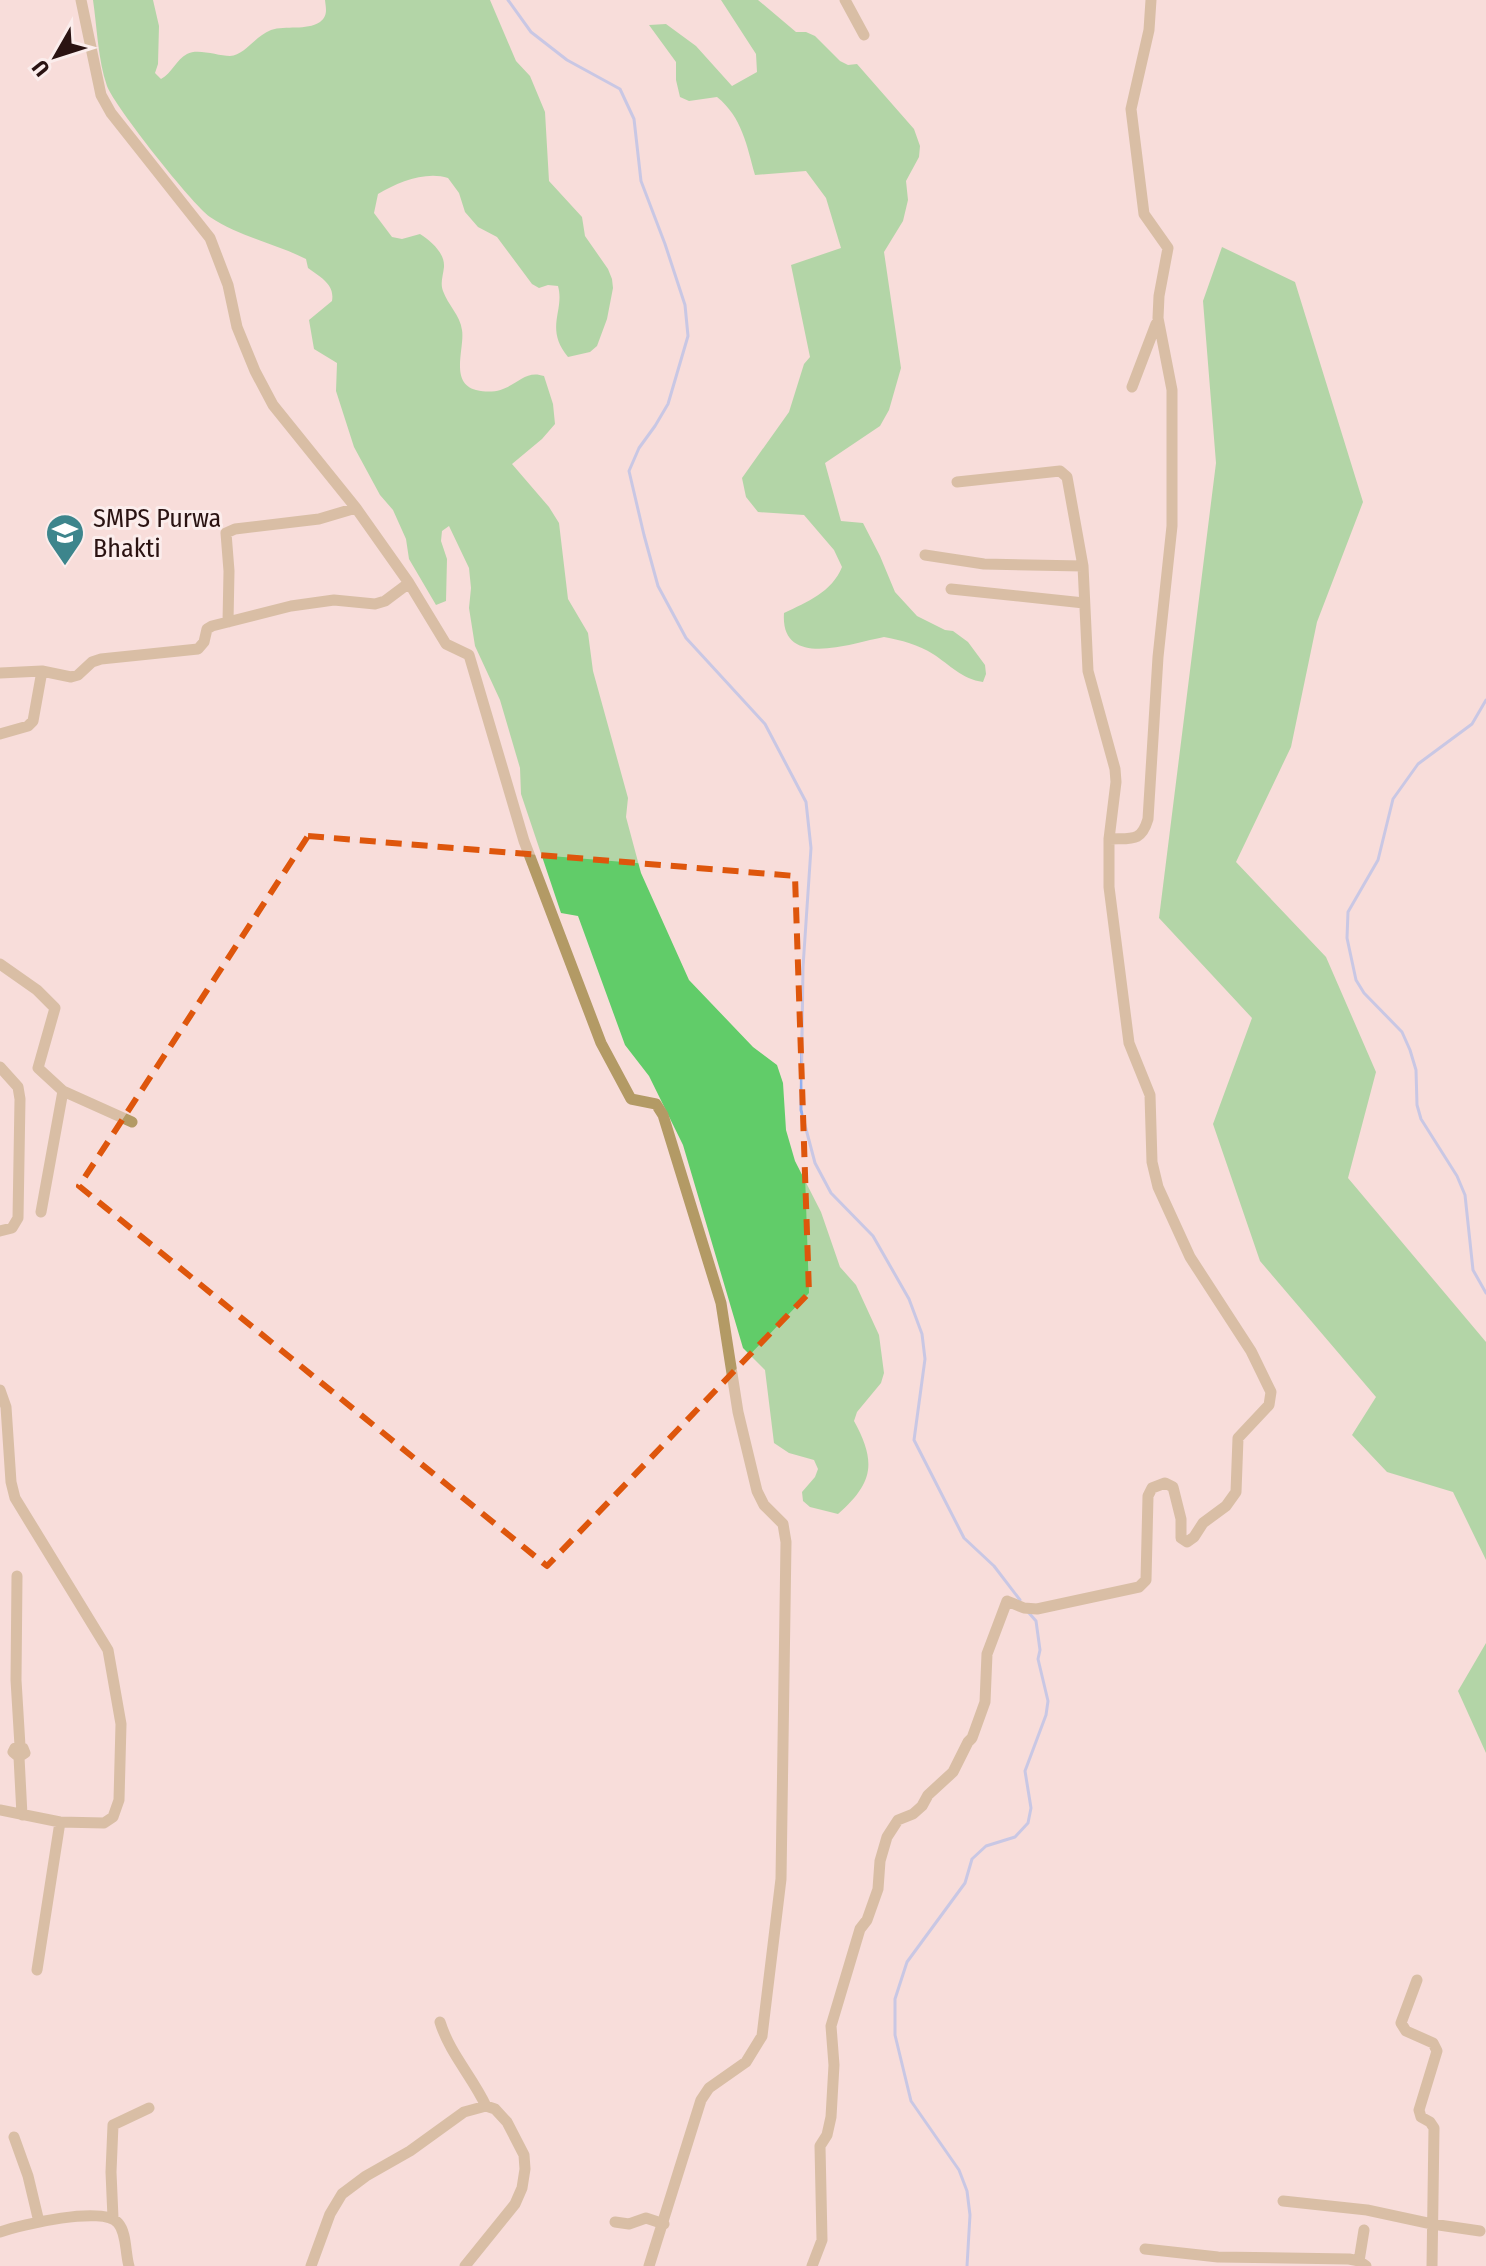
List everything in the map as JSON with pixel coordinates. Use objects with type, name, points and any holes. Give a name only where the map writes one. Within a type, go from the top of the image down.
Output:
[{"type":"street","points":[[81,0],[101,95],[111,113],[204,227],[221,263],[237,327],[265,390],[282,417],[356,508],[409,583],[446,644],[465,652],[470,658],[524,841],[609,1060],[631,1099],[652,1103],[661,1110],[721,1303],[738,1412],[757,1491],[764,1505],[783,1524],[781,1879],[762,2036],[746,2062],[709,2088],[701,2100],[649,2266]]},
{"type":"street","points":[[845,0],[864,35]]},
{"type":"street","points":[[1132,387],[1158,318],[1168,248],[1144,214],[1131,109],[1149,30],[1151,0]]},
{"type":"street","points":[[1109,839],[1137,838],[1144,832],[1148,819],[1172,497],[1172,390],[1158,318]]},
{"type":"street","points":[[812,2266],[822,2240],[820,2146],[827,2135],[831,2117],[834,2065],[831,2026],[842,1982],[878,1889],[880,1861],[887,1837],[898,1820],[922,1806],[928,1795],[956,1768],[972,1738],[985,1702],[987,1654],[1007,1601],[1037,1609],[1139,1587],[1146,1580],[1148,1496],[1152,1488],[1165,1483],[1173,1487],[1181,1519],[1181,1538],[1187,1542],[1194,1537],[1203,1523],[1220,1512],[1236,1492],[1238,1438],[1247,1426],[1262,1415],[1271,1398],[1266,1379],[1256,1361],[1190,1257],[1158,1187],[1152,1162],[1150,1095],[1129,1043],[1109,887],[1109,839],[1115,769],[1089,679],[1083,566],[1067,477],[1063,473],[957,482]]},
{"type":"street","points":[[228,622],[226,533],[235,529],[319,519],[356,508]]},
{"type":"street","points":[[925,555],[984,564],[1083,566]]},
{"type":"street","points":[[0,673],[42,671],[71,677],[101,659],[198,649],[204,642],[207,629],[291,606],[334,600],[375,604],[385,601],[409,583]]},
{"type":"street","points":[[951,589],[1084,603]]},
{"type":"street","points":[[0,734],[28,726],[33,721],[42,671]]},
{"type":"street","points":[[0,964],[37,990],[55,1008],[38,1068],[63,1091],[132,1122]]},
{"type":"street","points":[[0,1067],[18,1087],[20,1099],[18,1218],[12,1228],[0,1231]]},
{"type":"street","points":[[41,1212],[63,1091]]},
{"type":"street","points":[[0,1390],[6,1407],[12,1491],[108,1650],[121,1724],[119,1800],[113,1817],[104,1823],[60,1822],[0,1810]]},
{"type":"street","points":[[17,1576],[16,1680],[22,1815]]},
{"type":"street","points":[[37,1970],[60,1822]]},
{"type":"street","points":[[1417,1980],[1401,2023],[1406,2031],[1433,2043],[1437,2051],[1419,2110],[1421,2117],[1434,2128],[1432,2266]]},
{"type":"street","points":[[440,2022],[450,2050],[474,2082],[486,2106]]},
{"type":"street","points":[[311,2266],[330,2214],[342,2194],[464,2112],[486,2106],[495,2109],[507,2122],[524,2155],[525,2169],[515,2204],[465,2266]]},
{"type":"street","points":[[113,2218],[113,2125],[149,2108]]},
{"type":"street","points":[[14,2137],[28,2176],[39,2222]]},
{"type":"street","points":[[1283,2201],[1367,2210],[1480,2231]]},
{"type":"street","points":[[0,2232],[39,2222],[99,2215],[113,2218],[122,2228],[129,2266]]},
{"type":"street","points":[[615,2222],[629,2224],[646,2218],[664,2224]]},
{"type":"street","points":[[1145,2249],[1218,2257],[1363,2263],[1364,2230]]},
{"type":"highlighted area","points":[[308,836],[795,876],[809,1293],[547,1566],[79,1186]]},
{"type":"green space","points":[[93,0],[153,0],[159,26],[155,73],[161,79],[192,52],[235,55],[271,30],[314,25],[324,17],[325,0],[490,0],[516,61],[530,76],[545,112],[549,181],[582,217],[585,236],[612,279],[607,319],[597,346],[590,352],[568,357],[557,337],[558,286],[539,288],[532,284],[497,237],[478,227],[465,212],[459,193],[448,178],[421,177],[394,185],[378,194],[374,213],[392,237],[402,239],[420,234],[440,252],[444,262],[442,288],[462,330],[460,373],[468,386],[489,392],[528,376],[544,376],[553,404],[555,424],[512,464],[559,523],[568,599],[588,633],[593,671],[628,798],[626,817],[641,873],[689,980],[753,1047],[777,1065],[783,1083],[786,1130],[795,1161],[821,1212],[840,1267],[856,1285],[879,1335],[884,1373],[881,1383],[857,1412],[854,1421],[866,1449],[868,1472],[858,1492],[838,1514],[810,1507],[803,1501],[802,1492],[818,1469],[814,1460],[789,1453],[774,1443],[765,1370],[743,1348],[683,1145],[649,1076],[625,1045],[578,916],[561,913],[521,794],[520,768],[500,700],[475,646],[469,608],[469,568],[449,526],[442,531],[441,541],[447,559],[446,601],[436,605],[409,559],[406,539],[393,510],[380,495],[354,447],[336,391],[337,363],[314,349],[309,320],[332,301],[329,285],[308,268],[306,259],[233,230],[210,217],[172,175],[124,114],[107,86]]},
{"type":"green space","points":[[721,0],[758,0],[796,32],[815,36],[840,61],[848,65],[857,64],[914,129],[920,146],[919,157],[906,181],[908,200],[903,221],[884,252],[901,368],[889,410],[880,426],[825,463],[841,521],[863,523],[895,592],[917,616],[953,631],[968,642],[985,665],[983,682],[962,675],[928,651],[903,641],[884,637],[820,649],[793,642],[786,631],[784,613],[825,590],[842,567],[834,550],[804,515],[758,512],[746,497],[742,478],[789,412],[804,364],[810,357],[791,265],[841,248],[826,198],[806,171],[755,175],[742,133],[725,105],[717,97],[689,101],[680,97],[676,62],[649,25],[666,24],[696,46],[732,86],[757,72],[756,54]]},
{"type":"green space","points":[[1222,247],[1295,282],[1363,502],[1317,622],[1291,747],[1236,862],[1326,957],[1376,1072],[1348,1178],[1486,1342],[1486,1560],[1453,1492],[1387,1472],[1352,1435],[1376,1397],[1260,1261],[1213,1124],[1252,1018],[1159,918],[1216,463],[1203,301]]},
{"type":"green space","points":[[1486,1643],[1486,1753],[1458,1691]]},
{"type":"waterway","points":[[508,0],[531,32],[567,60],[620,89],[634,119],[641,181],[685,305],[688,336],[668,404],[639,448],[629,471],[644,535],[658,586],[686,638],[765,724],[806,802],[811,848],[803,967],[801,1110],[815,1163],[831,1193],[873,1236],[909,1299],[922,1334],[925,1359],[914,1440],[964,1538],[994,1566],[1020,1600]]},
{"type":"waterway","points":[[1486,700],[1472,724],[1418,764],[1393,799],[1378,860],[1348,912],[1347,938],[1356,980],[1364,993],[1402,1032],[1410,1050],[1416,1070],[1417,1105],[1421,1119],[1457,1176],[1465,1195],[1473,1270],[1486,1293]]},
{"type":"waterway","points":[[967,2266],[970,2215],[967,2191],[959,2170],[911,2101],[895,2035],[895,1999],[907,1962],[965,1883],[972,1859],[986,1846],[1015,1837],[1028,1823],[1031,1808],[1025,1771],[1046,1715],[1048,1701],[1038,1659],[1040,1650],[1036,1621],[1029,1613]]},
{"type":"place","name":"SMPS Purwa Bhakti","points":[[65,567]]}]
